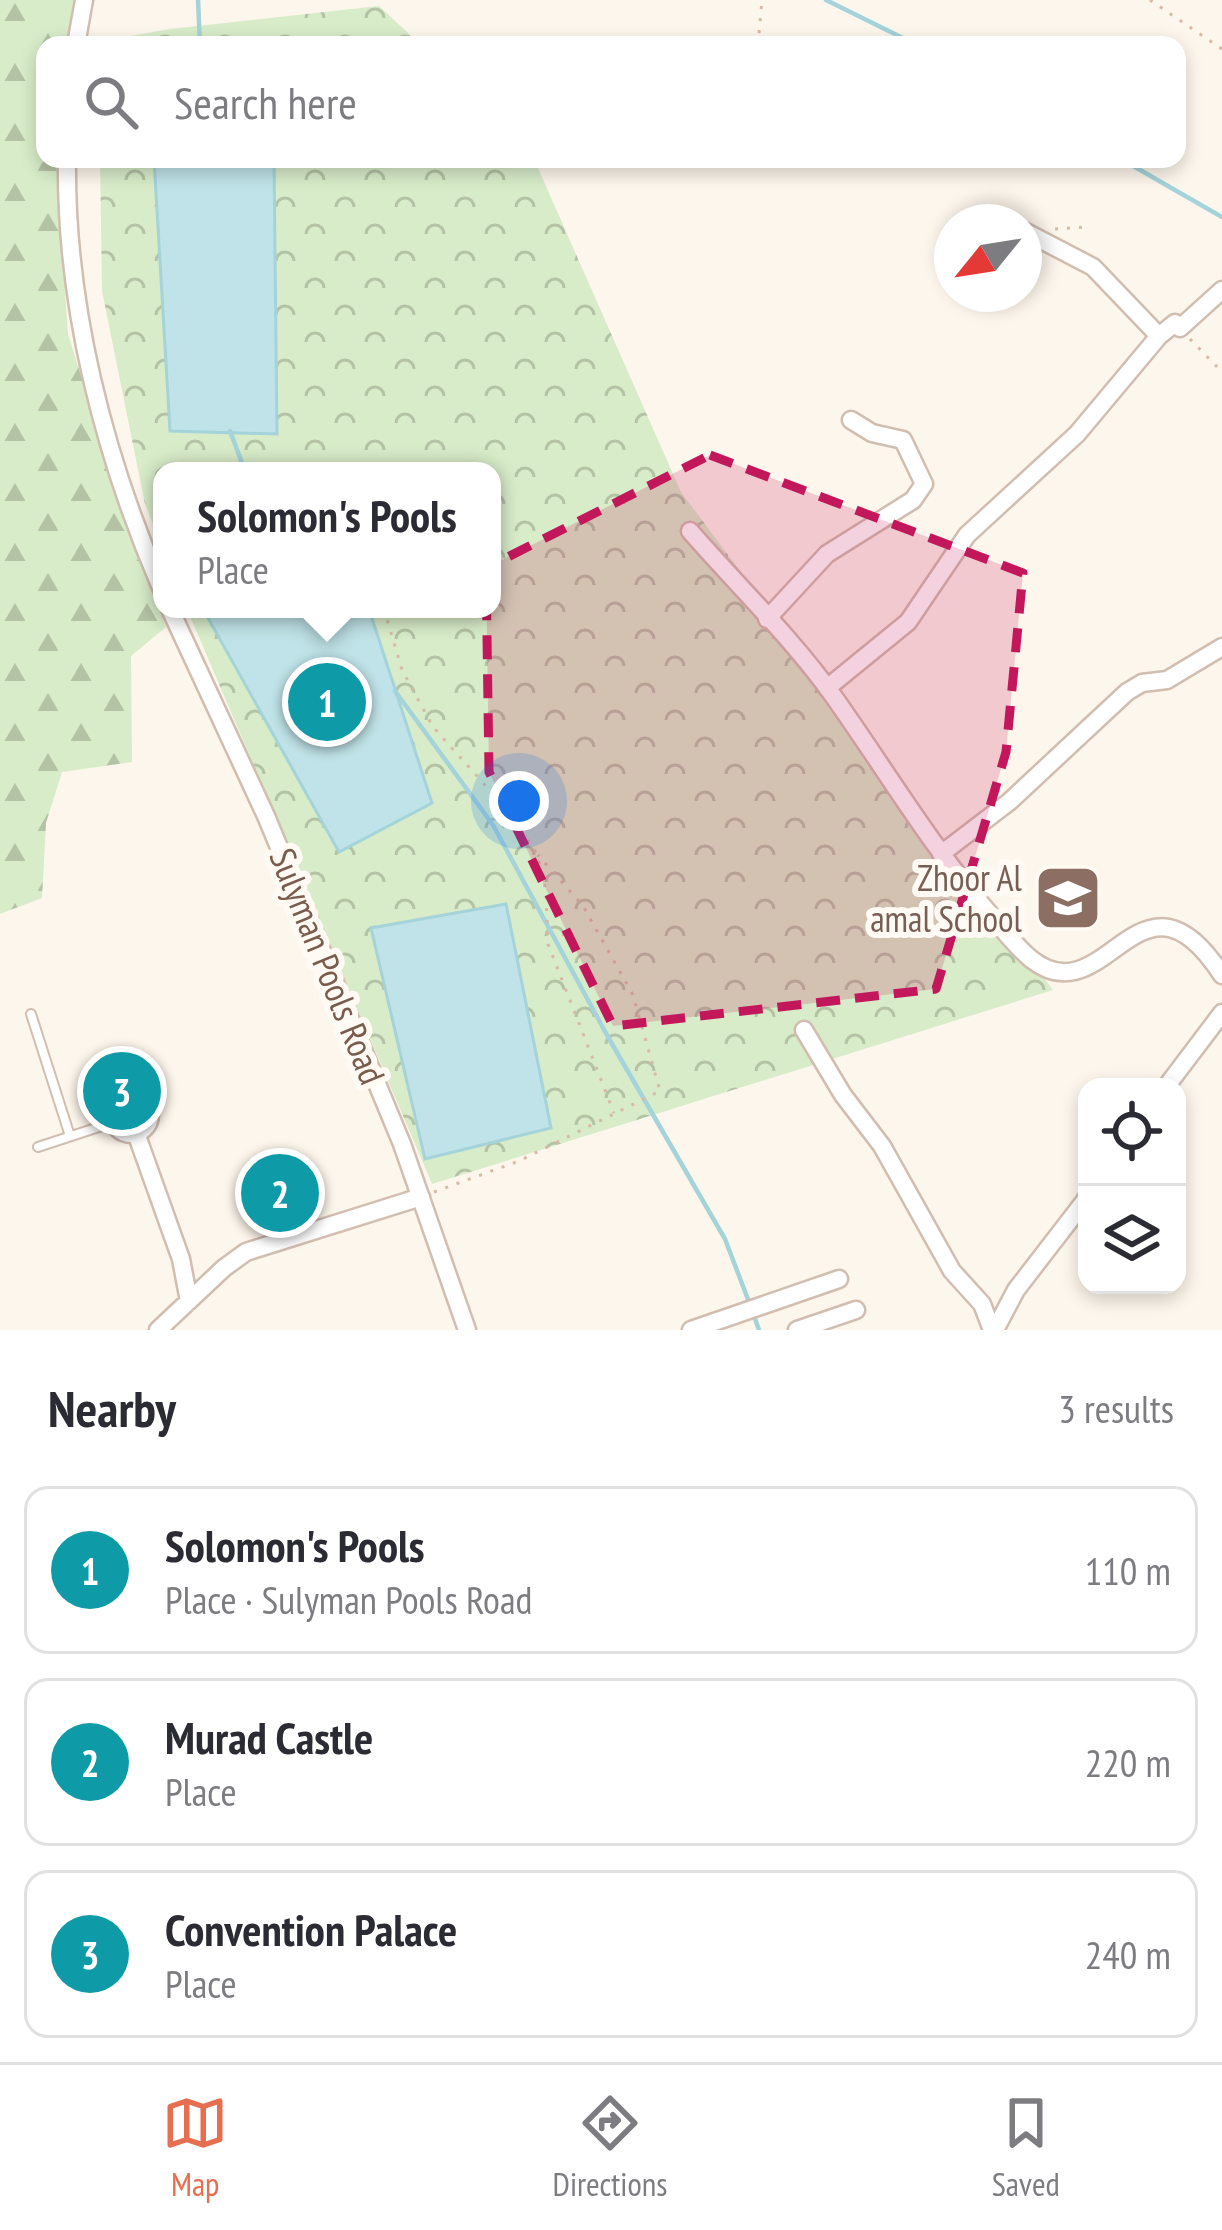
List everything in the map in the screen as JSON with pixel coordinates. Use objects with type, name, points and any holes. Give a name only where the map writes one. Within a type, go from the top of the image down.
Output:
[{"type":"street","points":[[78,36],[84,0]]},
{"type":"street","points":[[67,168],[70,255],[86,345],[106,437],[153,565]]},
{"type":"street","points":[[1042,240],[1093,267],[1159,336]]},
{"type":"street","points":[[827,688],[908,622],[968,536],[1077,434],[1159,336],[1175,323],[1180,328],[1222,290]]},
{"type":"street","points":[[767,619],[827,554],[913,500],[924,484],[903,440],[872,433],[850,421]]},
{"type":"street","points":[[690,531],[827,688],[941,854],[1024,955],[1043,969],[1067,973],[1089,967],[1128,938],[1156,925],[1180,930],[1196,941],[1222,975]]},
{"type":"street","name":"Sulyman Pools Road","points":[[174,618],[266,816],[421,1197],[467,1330]]},
{"type":"street","points":[[941,854],[1009,802],[1127,692],[1142,682],[1167,680],[1222,647]]},
{"type":"street","points":[[1216,1019],[1222,1043]]},
{"type":"street","points":[[1173,1078],[1216,1019]]},
{"type":"street","points":[[804,1030],[835,1083],[882,1145],[952,1271],[982,1304],[993,1330]]},
{"type":"street","points":[[130,1096],[141,1099],[150,1114],[146,1126],[136,1133],[122,1131],[114,1122],[113,1110],[119,1100],[130,1096]]},
{"type":"street","points":[[136,1133],[181,1259],[189,1301]]},
{"type":"street","points":[[158,1330],[246,1252],[421,1197]]},
{"type":"street","points":[[993,1330],[1016,1290],[1078,1210]]},
{"type":"street","points":[[691,1330],[831,1282],[834,1317]]},
{"type":"street","points":[[797,1330],[856,1310]]},
{"type":"lane","points":[[31,1014],[70,1136]]},
{"type":"lane","points":[[38,1147],[114,1122]]},
{"type":"path","points":[[759,36],[762,0]]},
{"type":"path","points":[[1150,0],[1222,49]]},
{"type":"path","points":[[1042,231],[1088,227]]},
{"type":"path","points":[[1180,328],[1222,372]]},
{"type":"path","points":[[387,618],[402,670],[434,727],[584,906],[633,995],[660,1091],[519,1161],[421,1197]]},
{"type":"path","points":[[537,854],[546,892],[548,944],[614,1113]]},
{"type":"highlighted area","points":[[710,455],[1023,573],[1006,752],[936,989],[613,1026],[489,772],[486,568]]},
{"type":"green space","points":[[0,0],[73,0],[69,36],[36,36],[36,168],[57,168],[68,334],[153,595],[153,618],[162,618],[166,627],[131,656],[132,762],[62,772],[46,823],[42,898],[0,914]]},
{"type":"green space","points":[[379,6],[411,36],[131,36]]},
{"type":"green space","points":[[100,168],[538,168],[681,492],[1053,990],[432,1184],[191,618],[501,618],[501,462],[153,462],[153,524],[102,291]]},
{"type":"water","points":[[155,168],[274,168],[277,434],[170,431]]},
{"type":"water","points":[[208,618],[372,618],[432,803],[339,852]]},
{"type":"water","points":[[506,904],[551,1128],[425,1159],[371,928]]},
{"type":"waterway","points":[[198,0],[200,36]]},
{"type":"waterway","points":[[826,0],[899,36]]},
{"type":"waterway","points":[[1137,168],[1222,217]]},
{"type":"waterway","points":[[230,431],[242,462]]},
{"type":"waterway","points":[[395,691],[493,825],[725,1239],[749,1302]]},
{"type":"waterway","points":[[753,1313],[759,1330]]},
{"type":"place","name":"Solomon's Pools","points":[[327,702]]},
{"type":"place","name":"Zhoor Al amal School","points":[[1068,898]]},
{"type":"place","name":"Convention Palace","points":[[122,1091]]},
{"type":"place","name":"Murad Castle","points":[[280,1193]]}]
